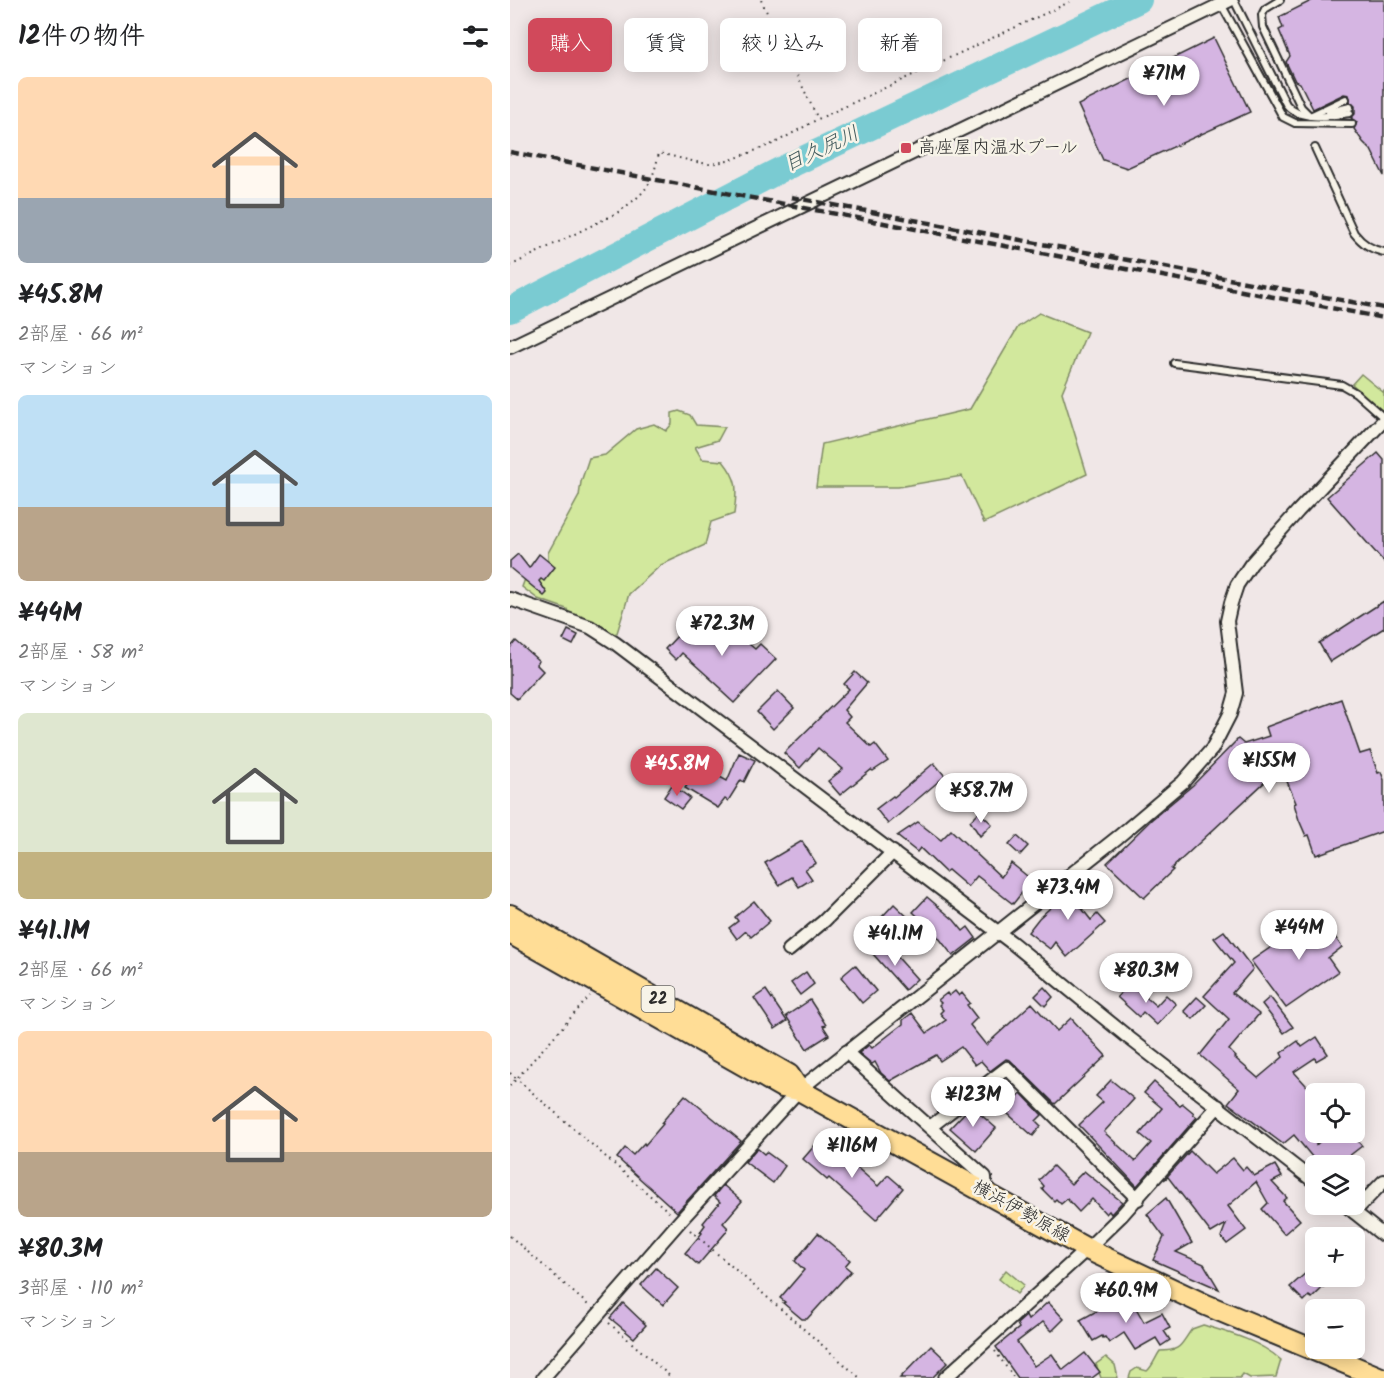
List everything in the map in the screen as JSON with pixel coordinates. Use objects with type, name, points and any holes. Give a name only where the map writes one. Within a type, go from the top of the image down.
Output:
[{"type":"main road","name":"横浜伊勢原線","points":[[510,915],[789,1075],[799,1090]]},
{"type":"main road","name":"横浜伊勢原線","points":[[510,933],[782,1087],[799,1090],[1088,1249],[1206,1305],[1381,1378]]},
{"type":"street","points":[[510,347],[1228,1]]},
{"type":"street","points":[[543,1378],[680,1221],[799,1090],[1000,933],[1175,789],[1212,749],[1230,714],[1236,693],[1227,621],[1237,585],[1251,564],[1384,419]]},
{"type":"street","points":[[510,598],[590,627],[615,643],[1000,933],[1129,1038],[1305,1174]]},
{"type":"street","points":[[789,950],[824,921],[893,852]]},
{"type":"street","points":[[846,1052],[985,1176],[986,1193]]},
{"type":"street","points":[[930,1127],[1007,1068],[1138,1199]]},
{"type":"street","points":[[945,1378],[1088,1249],[1138,1199],[1218,1106]]},
{"type":"street","points":[[1365,1197],[1383,1184]]},
{"type":"street","points":[[1358,1215],[1384,1236]]},
{"type":"lane","points":[[1280,0],[1265,9],[1262,15],[1263,27],[1300,107],[1310,116]]},
{"type":"lane","points":[[1228,1],[1286,104],[1293,112],[1310,116],[1351,116],[1333,124],[1295,123],[1284,117],[1228,1]]},
{"type":"lane","points":[[1310,116],[1346,99]]},
{"type":"lane","points":[[1315,148],[1354,233],[1359,240],[1384,252]]},
{"type":"lane","points":[[1174,363],[1342,385],[1356,393],[1384,419]]},
{"type":"path","points":[[761,0],[818,119]]},
{"type":"path","points":[[510,266],[627,206],[649,187],[654,178],[659,153],[709,164],[728,161],[775,143],[818,119],[1074,0]]},
{"type":"path","points":[[510,1086],[601,984]]},
{"type":"path","points":[[510,1073],[517,1079]]},
{"type":"path","points":[[986,1340],[1014,1378]]},
{"type":"green space","points":[[1039,313],[1087,332],[1062,392],[1087,474],[984,523],[962,476],[898,487],[816,487],[822,444],[970,409],[1018,327]]},
{"type":"green space","points":[[1361,374],[1384,391],[1384,410],[1379,409],[1352,384]]},
{"type":"green space","points":[[679,411],[690,415],[696,425],[725,427],[718,440],[695,447],[702,459],[723,461],[732,474],[736,486],[734,514],[711,522],[705,545],[661,565],[629,594],[617,633],[604,637],[571,622],[567,609],[538,599],[522,587],[529,568],[548,565],[548,553],[579,496],[589,458],[605,455],[636,429],[654,424],[666,431],[672,424],[672,413]]},
{"type":"green space","points":[[1006,1270],[1024,1285],[1017,1294],[999,1279]]},
{"type":"green space","points":[[1203,1325],[1244,1338],[1273,1353],[1281,1360],[1276,1377],[1250,1378],[1243,1374],[1240,1378],[1129,1378],[1131,1372],[1137,1368],[1147,1371],[1160,1351],[1177,1348],[1192,1329]]},
{"type":"green space","points":[[1106,1357],[1115,1365],[1118,1378],[1101,1378],[1096,1364]]},
{"type":"building","points":[[1313,0],[1384,0],[1384,176],[1371,150],[1354,129],[1357,122],[1351,118],[1355,114],[1355,106],[1350,102],[1349,95],[1344,94],[1313,109],[1286,62],[1290,56],[1279,30],[1283,28],[1279,17]]},
{"type":"building","points":[[1214,38],[1250,112],[1127,168],[1103,160],[1078,105]]},
{"type":"building","points":[[1378,453],[1384,460],[1384,562],[1327,497]]},
{"type":"building","points":[[518,554],[529,568],[539,554],[555,567],[544,581],[541,579],[539,581],[547,593],[544,596],[510,568],[510,561]]},
{"type":"building","points":[[1384,601],[1384,628],[1330,662],[1319,643]]},
{"type":"building","points":[[703,609],[716,619],[706,630],[724,645],[735,632],[755,649],[760,644],[776,659],[734,703],[682,653],[676,660],[665,649],[681,632],[683,633]]},
{"type":"building","points":[[568,630],[578,635],[573,645],[563,640]]},
{"type":"building","points":[[516,641],[539,661],[536,664],[543,671],[517,699],[510,693],[510,648]]},
{"type":"building","points":[[855,672],[867,683],[844,710],[850,717],[845,722],[871,747],[875,744],[888,761],[873,771],[871,770],[840,795],[828,781],[843,769],[818,748],[800,768],[784,753],[849,689],[844,684]]},
{"type":"building","points":[[778,691],[794,708],[773,729],[757,712]]},
{"type":"building","points":[[1341,699],[1360,754],[1370,751],[1378,773],[1381,772],[1384,780],[1384,831],[1316,855],[1309,835],[1306,836],[1299,820],[1294,804],[1296,803],[1281,767],[1171,869],[1173,870],[1144,898],[1107,863],[1151,820],[1193,785],[1238,739],[1244,744],[1269,736],[1266,727]]},
{"type":"building","points":[[739,753],[755,760],[744,782],[741,780],[728,801],[725,799],[718,808],[685,788],[700,766],[727,781]]},
{"type":"building","points":[[934,763],[945,776],[888,824],[876,809]]},
{"type":"building","points":[[672,785],[690,798],[681,809],[664,797]]},
{"type":"building","points":[[979,812],[992,824],[980,836],[970,821]]},
{"type":"building","points":[[918,822],[941,840],[951,830],[1001,877],[1011,863],[1032,880],[1013,904],[977,876],[968,887],[948,870],[945,872],[920,848],[917,852],[897,836]]},
{"type":"building","points":[[1017,836],[1028,846],[1020,855],[1009,845]]},
{"type":"building","points":[[802,841],[816,863],[805,869],[812,879],[799,887],[792,877],[779,885],[765,863]]},
{"type":"building","points":[[1090,872],[1098,881],[1076,901],[1091,920],[1097,914],[1105,923],[1067,957],[1055,942],[1050,949],[1028,932],[1039,918]]},
{"type":"building","points":[[927,897],[954,920],[963,931],[968,927],[976,938],[953,956],[935,933],[913,912]]},
{"type":"building","points":[[754,901],[770,921],[751,937],[746,931],[737,939],[729,928],[738,921],[735,917]]},
{"type":"building","points":[[894,904],[915,924],[901,939],[880,919]]},
{"type":"building","points":[[1319,914],[1342,947],[1328,958],[1338,972],[1286,1008],[1251,961]]},
{"type":"building","points":[[1224,931],[1253,969],[1232,993],[1259,1014],[1229,1050],[1258,1078],[1283,1057],[1281,1053],[1298,1041],[1302,1047],[1317,1037],[1328,1054],[1316,1061],[1315,1058],[1294,1072],[1305,1084],[1305,1143],[1316,1143],[1316,1145],[1318,1143],[1359,1143],[1362,1146],[1350,1155],[1311,1155],[1294,1135],[1283,1144],[1228,1103],[1239,1089],[1200,1055],[1229,1019],[1204,996],[1234,963],[1214,938]]},
{"type":"building","points":[[886,944],[917,979],[905,990],[873,954]]},
{"type":"building","points":[[855,965],[876,991],[862,1003],[841,977]]},
{"type":"building","points":[[806,972],[814,984],[800,995],[791,983]]},
{"type":"building","points":[[1130,983],[1156,1006],[1166,995],[1176,1004],[1157,1025],[1143,1012],[1139,1017],[1117,997]]},
{"type":"building","points":[[1044,987],[1053,997],[1045,1006],[1035,996]]},
{"type":"building","points":[[766,990],[787,1021],[775,1029],[754,998]]},
{"type":"building","points":[[955,991],[959,996],[962,993],[970,1003],[967,1005],[977,1018],[970,1025],[986,1045],[1032,1003],[1057,1031],[1071,1018],[1106,1056],[1055,1104],[1010,1060],[1006,1059],[990,1071],[981,1061],[975,1065],[961,1047],[940,1061],[936,1055],[890,1081],[881,1073],[875,1062],[872,1064],[859,1053],[869,1045],[872,1048],[903,1024],[903,1020],[912,1013],[927,1033],[946,1020],[940,1013],[943,1010],[938,1000],[947,993],[949,996]]},
{"type":"building","points":[[1197,997],[1206,1005],[1193,1019],[1184,1011]]},
{"type":"building","points":[[1270,997],[1293,1027],[1284,1033],[1262,1004]]},
{"type":"building","points":[[810,1000],[826,1025],[823,1026],[829,1035],[807,1049],[786,1016]]},
{"type":"building","points":[[1111,1080],[1134,1099],[1104,1132],[1135,1161],[1151,1143],[1140,1134],[1162,1108],[1144,1093],[1154,1082],[1180,1106],[1182,1103],[1197,1117],[1137,1186],[1079,1125],[1103,1102],[1096,1096]]},
{"type":"building","points":[[1021,1093],[1042,1115],[1036,1121],[1041,1126],[1033,1136],[1007,1113],[1010,1111],[1007,1108]]},
{"type":"building","points":[[685,1095],[741,1141],[677,1212],[617,1158],[625,1148],[633,1155],[644,1143],[645,1145]]},
{"type":"building","points":[[971,1106],[996,1128],[976,1151],[950,1128]]},
{"type":"building","points":[[822,1137],[878,1186],[888,1175],[903,1188],[876,1220],[829,1178],[827,1180],[803,1159]]},
{"type":"building","points":[[757,1148],[785,1166],[773,1183],[745,1162]]},
{"type":"building","points":[[1190,1151],[1213,1174],[1233,1158],[1243,1170],[1246,1167],[1254,1176],[1275,1165],[1282,1177],[1272,1182],[1287,1198],[1283,1201],[1300,1220],[1284,1234],[1262,1209],[1268,1203],[1256,1182],[1228,1206],[1246,1230],[1227,1244],[1221,1237],[1226,1224],[1211,1233],[1168,1177],[1164,1180]]},
{"type":"building","points":[[1053,1166],[1071,1184],[1084,1171],[1122,1202],[1111,1214],[1109,1211],[1106,1214],[1092,1199],[1079,1212],[1067,1199],[1061,1204],[1056,1199],[1054,1201],[1042,1189],[1044,1186],[1039,1180]]},
{"type":"building","points":[[723,1185],[742,1201],[723,1223],[728,1228],[727,1231],[698,1265],[685,1253],[702,1233],[700,1232],[705,1225],[703,1223],[720,1202],[714,1196]]},
{"type":"building","points":[[1166,1198],[1192,1243],[1176,1252],[1204,1264],[1219,1289],[1153,1260],[1164,1237],[1147,1214]]},
{"type":"building","points":[[818,1233],[850,1260],[845,1266],[851,1271],[807,1319],[802,1319],[780,1298],[804,1270],[795,1261]]},
{"type":"building","points":[[656,1268],[678,1288],[663,1305],[641,1285]]},
{"type":"building","points":[[1305,1274],[1305,1287],[1324,1287],[1312,1298],[1309,1296],[1304,1301],[1290,1287]]},
{"type":"building","points":[[1128,1294],[1144,1322],[1162,1313],[1170,1328],[1164,1331],[1170,1340],[1161,1346],[1156,1338],[1135,1350],[1124,1333],[1109,1343],[1102,1336],[1093,1341],[1080,1320]]},
{"type":"building","points":[[1048,1302],[1064,1319],[1052,1331],[1043,1322],[1017,1342],[1034,1366],[1052,1354],[1063,1370],[1085,1353],[1100,1372],[1092,1378],[1018,1378],[996,1347],[1019,1328],[1017,1324],[1026,1316],[1028,1320]]},
{"type":"building","points":[[623,1303],[646,1325],[634,1338],[610,1318]]},
{"type":"building","points":[[931,1346],[948,1362],[932,1378],[900,1378]]},
{"type":"waterway","name":"目久尻川","points":[[510,310],[780,170],[1139,0]]},
{"type":"railway","points":[[510,152],[1384,318]]},
{"type":"railway","points":[[791,197],[1384,308]]},
{"type":"place","name":"高座屋内温水プール","points":[[906,148]]}]
